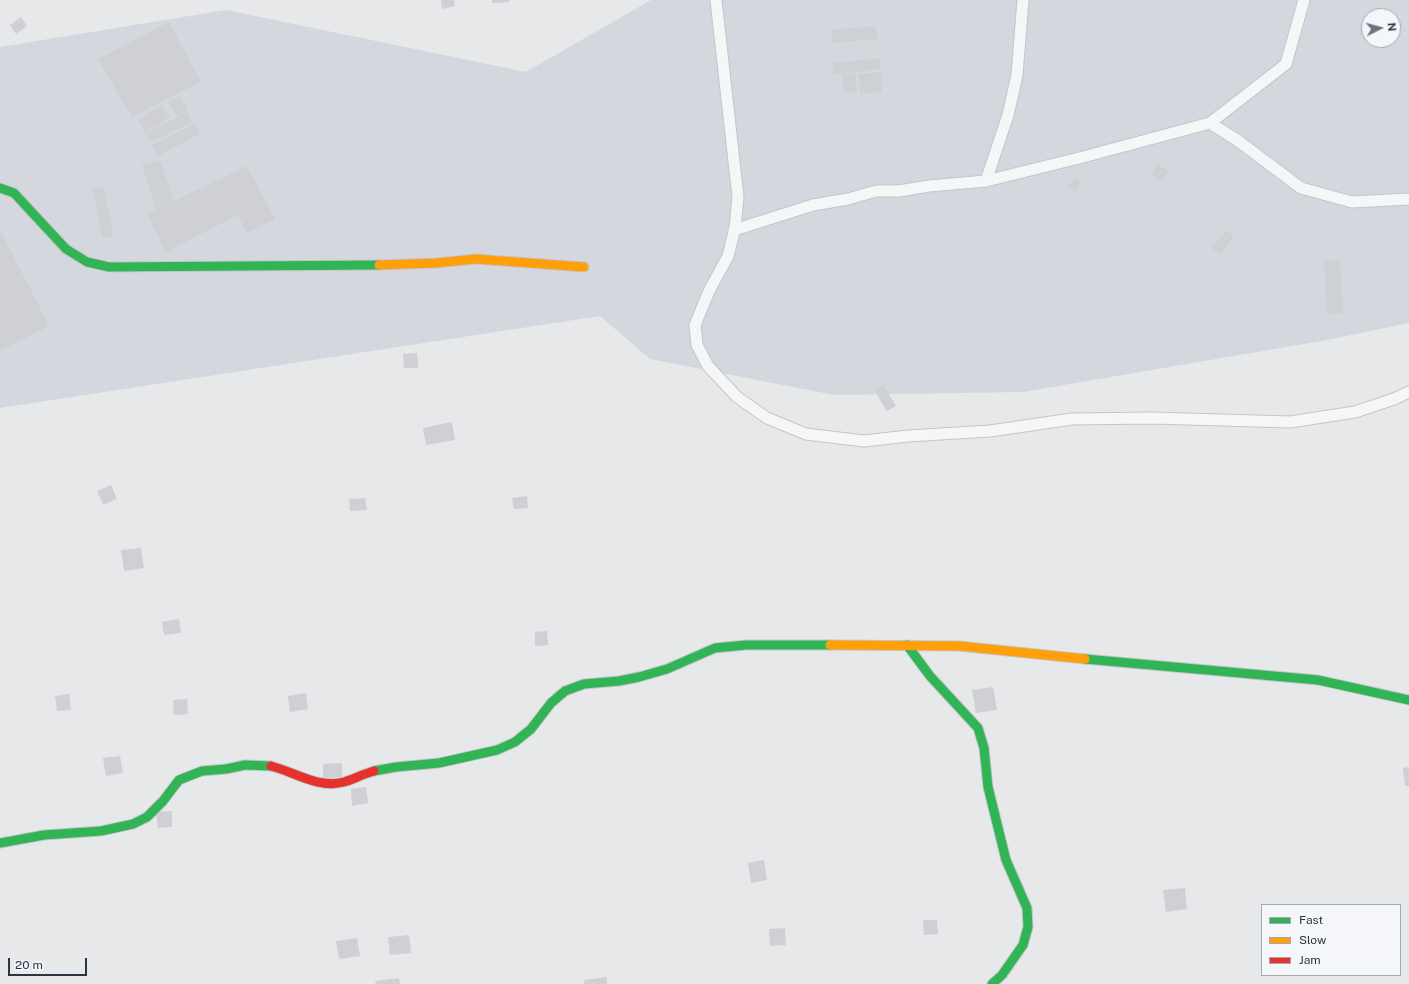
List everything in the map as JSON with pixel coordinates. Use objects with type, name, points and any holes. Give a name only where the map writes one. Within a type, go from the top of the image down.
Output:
[{"type":"street","points":[[0,188],[14,193],[66,248],[87,262],[109,267],[382,265],[436,263],[476,259],[584,267]]},
{"type":"street","points":[[0,843],[44,835],[101,831],[133,824],[147,817],[163,801],[179,780],[202,771],[226,769],[245,765],[272,766],[312,781],[330,784],[344,782],[366,773],[396,767],[439,763],[497,750],[515,742],[531,729],[551,703],[565,691],[584,684],[619,682],[660,671],[715,648],[746,645],[959,646],[1110,662],[1318,680],[1409,700]]},
{"type":"street","points":[[907,646],[935,681],[978,728],[984,748],[988,787],[1006,860],[1027,908],[1028,926],[1023,945],[1002,975],[992,984]]},
{"type":"lane","points":[[716,0],[738,197],[734,230],[728,256],[709,291],[695,325],[696,345],[708,366],[737,397],[767,418],[806,434],[864,441],[908,436],[990,431],[1072,419],[1153,418],[1290,422],[1355,412],[1394,399],[1409,392]]},
{"type":"lane","points":[[986,181],[1008,115],[1017,75],[1023,0]]},
{"type":"lane","points":[[734,230],[813,205],[848,199],[876,191],[899,191],[929,186],[986,181],[1083,157],[1210,122],[1286,64],[1304,0]]},
{"type":"lane","points":[[1210,122],[1259,156],[1301,188],[1352,202],[1409,199]]},
{"type":"shaded area","points":[[651,0],[1409,0],[1409,323],[1327,340],[1023,392],[834,395],[650,359],[600,316],[0,408],[0,47],[226,10],[526,72]]},
{"type":"building","points":[[441,0],[454,0],[455,6],[442,9]]},
{"type":"building","points":[[492,0],[509,0],[509,2],[492,3]]},
{"type":"building","points":[[21,17],[27,26],[16,34],[10,25]]},
{"type":"building","points":[[169,22],[201,82],[132,117],[98,59]]},
{"type":"building","points":[[876,26],[877,39],[833,43],[831,30]]},
{"type":"building","points":[[880,58],[881,69],[834,75],[833,63]]},
{"type":"building","points":[[881,72],[882,92],[860,94],[859,74]]},
{"type":"building","points":[[855,73],[857,91],[844,93],[842,75]]},
{"type":"building","points":[[180,96],[188,110],[177,116],[169,102]]},
{"type":"building","points":[[162,105],[169,118],[145,132],[138,119]]},
{"type":"building","points":[[187,112],[192,122],[151,142],[145,134]]},
{"type":"building","points":[[195,123],[200,134],[158,156],[152,145]]},
{"type":"building","points":[[160,160],[174,200],[156,210],[142,165]]},
{"type":"building","points":[[1157,164],[1168,171],[1162,181],[1151,175]]},
{"type":"building","points":[[247,166],[275,219],[247,233],[238,215],[166,252],[147,214]]},
{"type":"building","points":[[1075,178],[1082,184],[1075,192],[1068,186]]},
{"type":"building","points":[[104,187],[113,236],[102,238],[93,189]]},
{"type":"building","points":[[0,230],[49,326],[0,351]]},
{"type":"building","points":[[1226,230],[1234,237],[1220,254],[1212,248]]},
{"type":"building","points":[[1340,260],[1343,313],[1327,314],[1324,261]]},
{"type":"building","points":[[417,353],[418,368],[404,368],[403,354]]},
{"type":"building","points":[[883,385],[896,406],[887,411],[874,390]]},
{"type":"building","points":[[452,422],[455,440],[426,445],[423,428]]},
{"type":"building","points":[[111,485],[117,499],[103,505],[97,491]]},
{"type":"building","points":[[527,496],[528,508],[514,509],[512,498]]},
{"type":"building","points":[[365,498],[367,510],[350,511],[349,499]]},
{"type":"building","points":[[141,548],[144,568],[124,571],[121,550]]},
{"type":"building","points":[[179,619],[181,633],[164,635],[162,622]]},
{"type":"building","points":[[547,631],[548,645],[535,646],[535,632]]},
{"type":"building","points":[[993,687],[997,710],[976,713],[972,690]]},
{"type":"building","points":[[306,693],[308,709],[290,712],[288,696]]},
{"type":"building","points":[[69,694],[71,710],[57,711],[55,696]]},
{"type":"building","points":[[187,699],[188,714],[174,715],[173,700]]},
{"type":"building","points":[[120,756],[123,773],[106,776],[103,758]]},
{"type":"building","points":[[342,763],[342,777],[323,778],[323,764]]},
{"type":"building","points":[[1409,767],[1409,786],[1405,786],[1403,768]]},
{"type":"building","points":[[366,787],[368,803],[352,806],[351,789]]},
{"type":"building","points":[[172,811],[172,827],[158,828],[156,812]]},
{"type":"building","points":[[764,860],[767,880],[751,883],[748,863]]},
{"type":"building","points":[[1185,888],[1187,909],[1166,912],[1163,890]]},
{"type":"building","points":[[923,920],[937,920],[938,934],[924,935]]},
{"type":"building","points":[[785,928],[786,945],[770,946],[769,929]]},
{"type":"building","points":[[409,935],[411,953],[390,955],[388,937]]},
{"type":"building","points":[[357,938],[360,956],[339,959],[336,941]]},
{"type":"building","points":[[607,977],[607,984],[584,984],[584,980]]},
{"type":"building","points":[[399,978],[400,984],[376,984],[375,981]]},
{"type":"traffic: fast","points":[[0,188],[14,193],[66,249],[87,262],[109,267],[379,265]]},
{"type":"traffic: fast","points":[[374,771],[396,767],[439,763],[497,750],[515,742],[531,729],[551,703],[565,691],[584,684],[619,681],[639,677],[667,669],[715,648],[746,645],[830,645]]},
{"type":"traffic: fast","points":[[907,645],[930,676],[978,728],[984,748],[988,787],[1006,860],[1027,908],[1028,927],[1023,945],[1002,975],[992,984]]},
{"type":"traffic: fast","points":[[1085,659],[1318,680],[1409,700]]},
{"type":"traffic: fast","points":[[0,843],[44,835],[101,831],[133,824],[147,817],[163,801],[179,780],[202,771],[226,769],[245,765],[271,766]]},
{"type":"traffic: slow","points":[[379,265],[436,263],[476,259],[584,267]]},
{"type":"traffic: slow","points":[[830,645],[959,646],[1085,659]]},
{"type":"traffic: jam","points":[[271,766],[316,782],[334,784],[374,771]]}]
